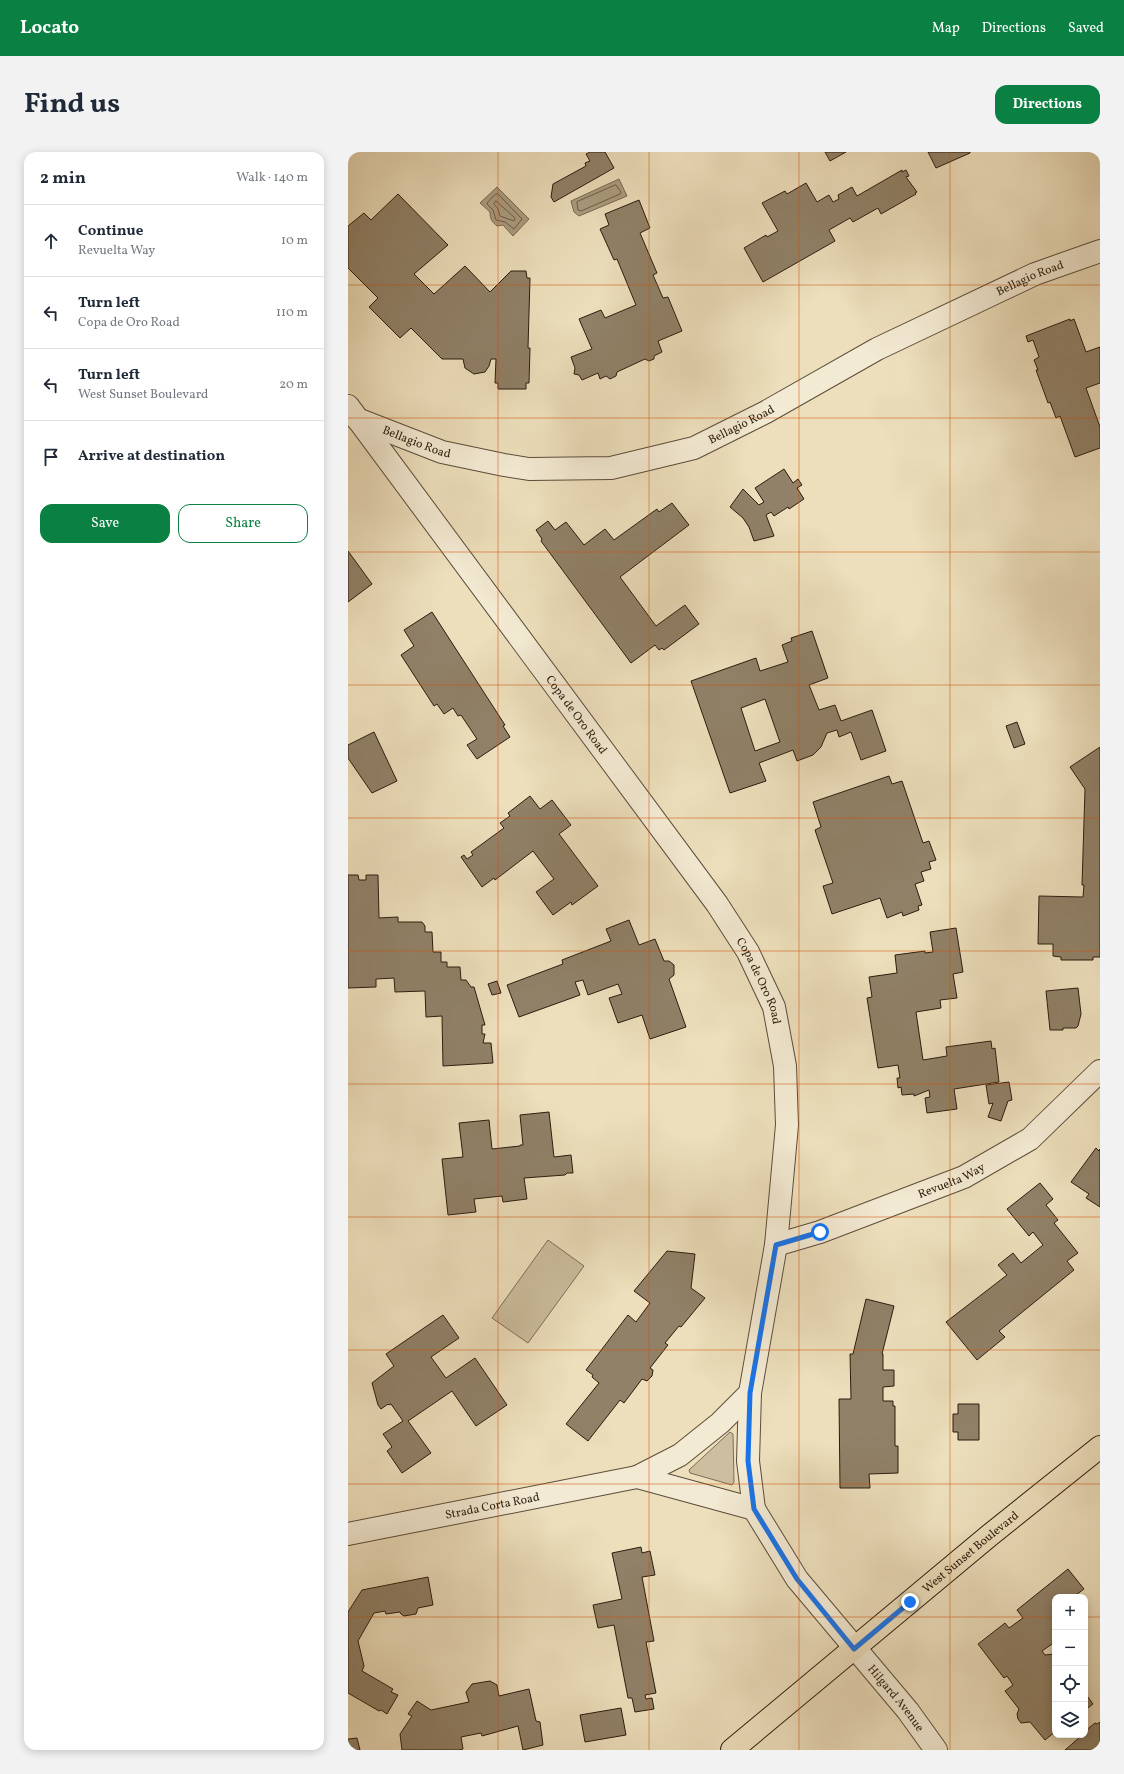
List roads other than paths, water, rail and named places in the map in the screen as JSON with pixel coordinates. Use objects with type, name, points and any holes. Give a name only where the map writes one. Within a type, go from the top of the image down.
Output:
[{"type":"main road","name":"West Sunset Boulevard","points":[[732,1750],[990,1535],[1100,1447]]},
{"type":"street","name":"Bellagio Road","points":[[353,413],[442,452],[529,470],[611,468],[694,448],[766,412],[877,349],[1035,274],[1100,251]]},
{"type":"street","name":"Copa de Oro Road","points":[[353,413],[717,904],[748,952],[774,1007],[785,1066],[787,1124],[776,1245],[750,1393],[748,1461],[754,1509],[797,1579],[854,1649]]},
{"type":"street","name":"Revuelta Way","points":[[776,1245],[820,1232],[964,1177],[1030,1139],[1100,1071]]},
{"type":"street","name":"Strada Corta Road","points":[[348,1534],[637,1477],[680,1455],[720,1423],[750,1393]]},
{"type":"street","name":"Strada Corta Road","points":[[637,1477],[754,1509]]},
{"type":"street","name":"Hilgard Avenue","points":[[854,1649],[908,1711],[936,1750]]},
{"type":"water","points":[[619,179],[627,196],[579,216],[574,212],[571,201]]},
{"type":"water","points":[[497,187],[529,219],[513,236],[503,225],[497,226],[494,223],[490,212],[480,203]]}]
